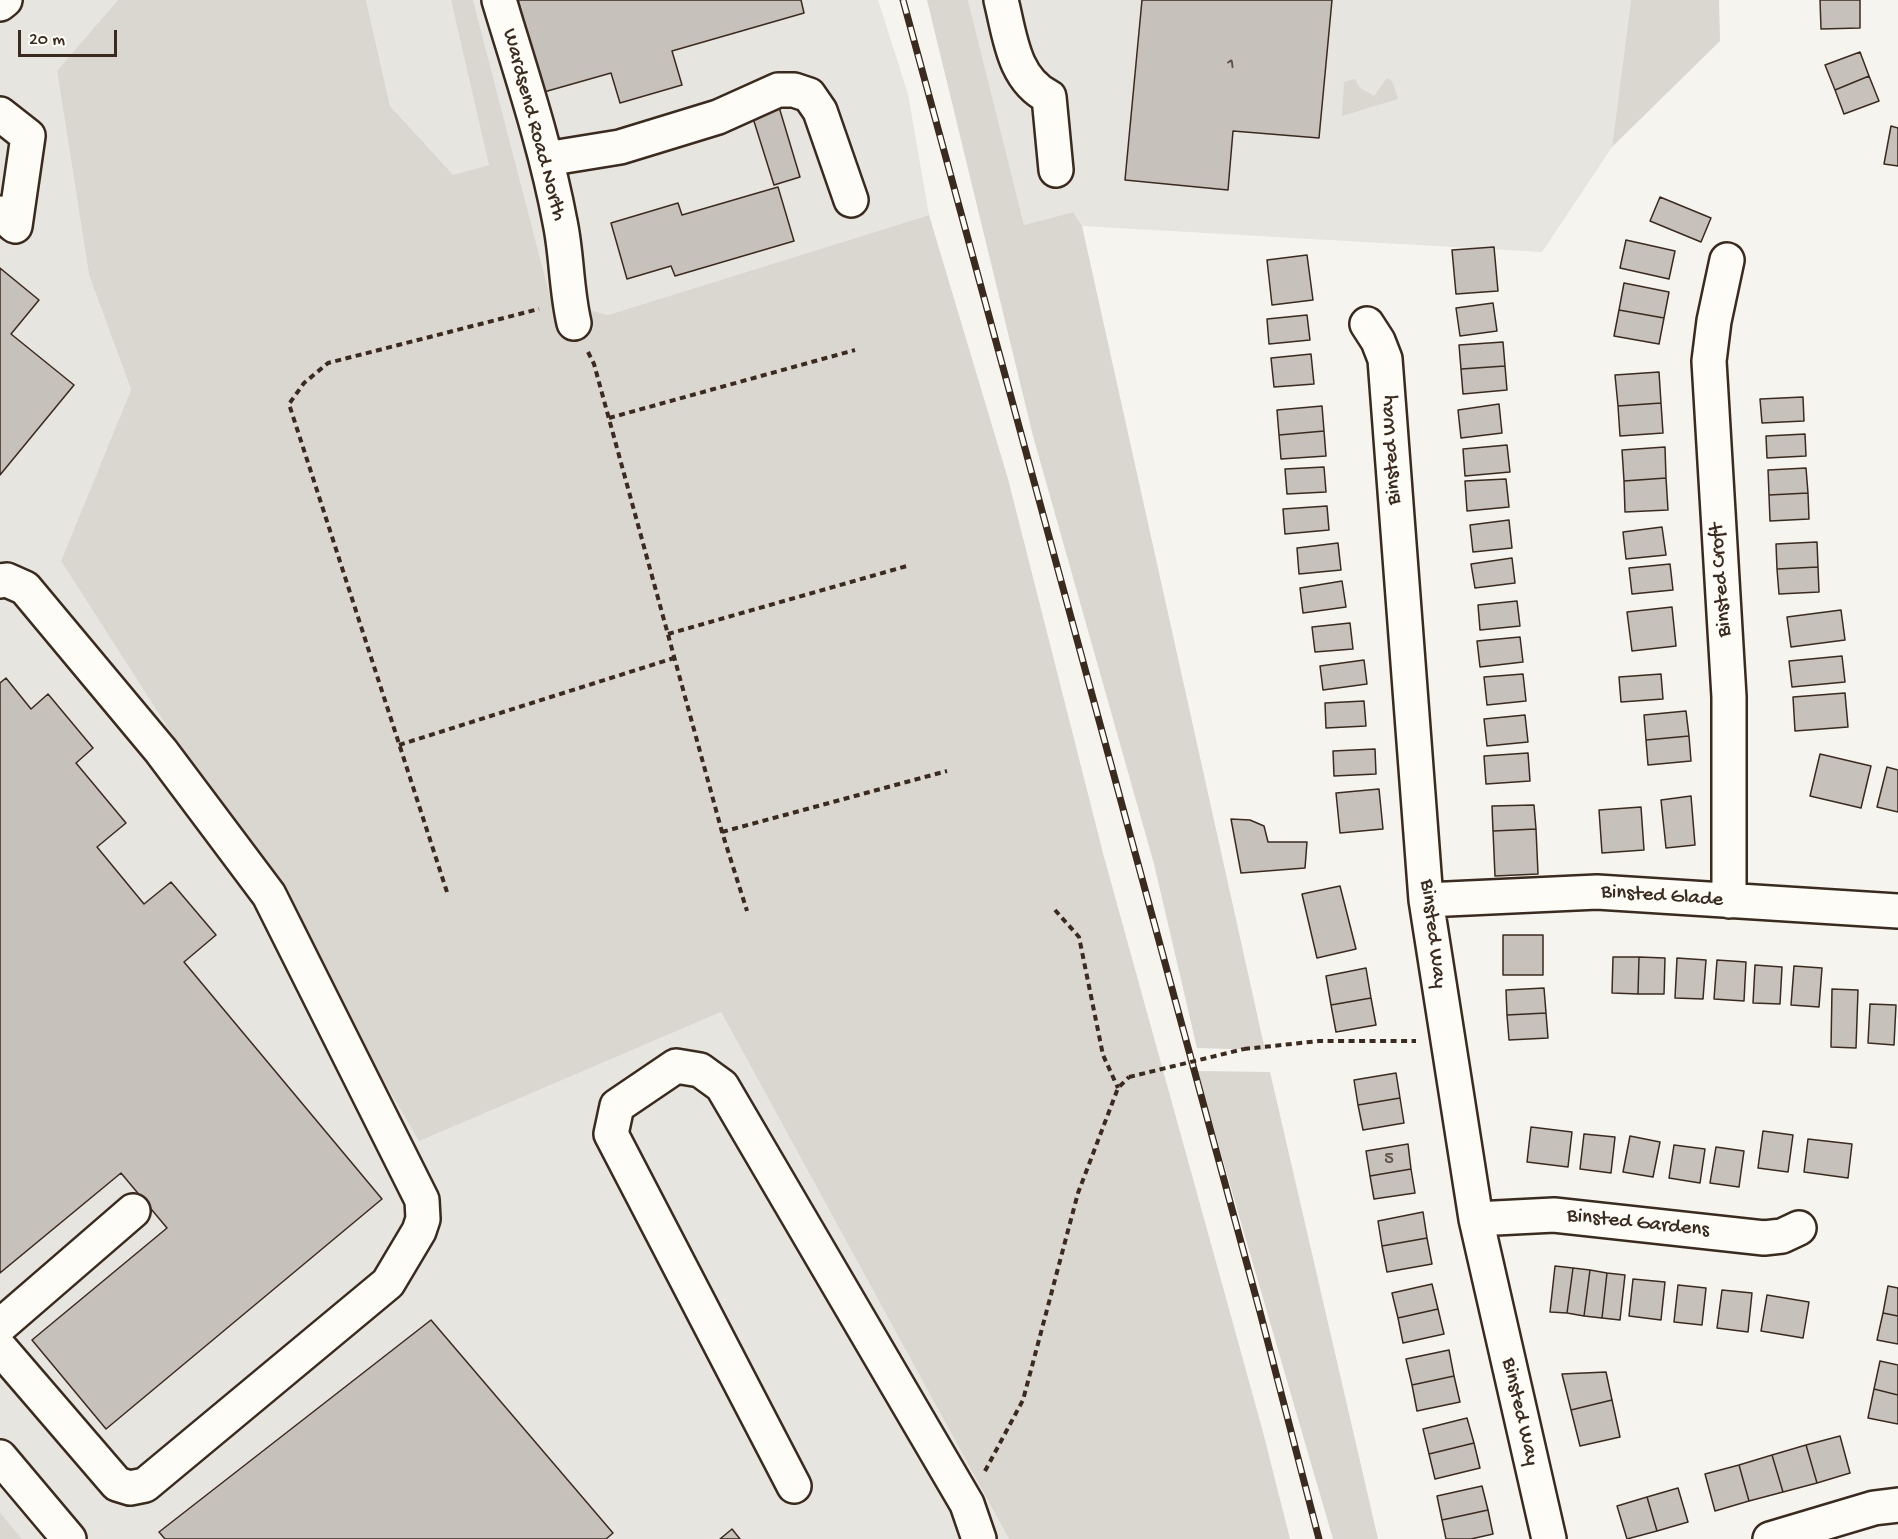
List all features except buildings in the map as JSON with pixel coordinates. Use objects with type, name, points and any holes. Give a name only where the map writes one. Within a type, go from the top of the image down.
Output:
[{"type":"street","points":[[0,4],[5,0]]},
{"type":"street","name":"Wardsend Road North","points":[[499,0],[546,159],[561,224],[572,312]]},
{"type":"street","points":[[1001,0],[1014,53],[1024,77],[1035,90],[1049,97],[1056,170]]},
{"type":"street","points":[[546,159],[620,147],[718,117],[778,90],[794,90],[809,95],[820,111],[851,200]]},
{"type":"street","points":[[0,114],[28,136],[15,226],[0,213]]},
{"type":"street","name":"Binsted Croft","points":[[1727,260],[1714,321],[1709,361],[1729,697],[1729,901]]},
{"type":"street","name":"Binsted Way","points":[[1367,324],[1378,341],[1385,359],[1426,900],[1446,1041],[1476,1219],[1549,1539]]},
{"type":"street","points":[[0,581],[7,580],[26,588],[161,751],[269,895],[422,1200],[423,1220],[419,1231],[388,1283],[145,1485],[130,1488],[117,1484],[0,1348]]},
{"type":"street","name":"Binsted Glade","points":[[1426,900],[1598,892],[1898,911]]},
{"type":"street","points":[[794,1486],[611,1134],[617,1106],[675,1066],[700,1070],[722,1086],[967,1504],[978,1539]]},
{"type":"street","points":[[0,1326],[134,1211]]},
{"type":"street","name":"Binsted Gardens","points":[[1476,1219],[1554,1215],[1764,1238],[1782,1236],[1799,1228]]},
{"type":"street","points":[[0,1457],[69,1539]]},
{"type":"street","points":[[1770,1539],[1874,1508],[1898,1505]]},
{"type":"path","points":[[447,892],[289,404],[304,382],[328,363],[572,312],[594,364],[722,832],[747,911]]},
{"type":"path","points":[[609,418],[855,350]]},
{"type":"path","points":[[668,634],[907,566]]},
{"type":"path","points":[[399,745],[674,658]]},
{"type":"path","points":[[722,832],[947,771]]},
{"type":"path","points":[[1055,910],[1079,938],[1103,1055],[1118,1088]]},
{"type":"path","points":[[967,1504],[1023,1400],[1078,1193],[1118,1088],[1129,1077],[1244,1048],[1319,1041],[1446,1041]]},
{"type":"shaded area","points":[[0,0],[118,0],[57,72],[89,275],[131,391],[61,561],[273,892],[419,1140],[721,1012],[1009,1539],[22,1539],[0,1512]]},
{"type":"shaded area","points":[[118,0],[366,0],[390,106],[453,175],[489,165],[451,0],[473,0],[551,300],[608,315],[929,215],[1008,479],[1104,857],[1263,1432],[1290,1539],[1009,1539],[721,1012],[419,1141],[273,892],[61,561],[131,390],[89,275],[57,71]]},
{"type":"shaded area","points":[[366,0],[451,0],[490,165],[453,176],[390,106]]},
{"type":"shaded area","points":[[473,0],[878,0],[908,94],[929,215],[608,315],[551,300]]},
{"type":"shaded area","points":[[927,0],[968,0],[1024,225],[1073,212],[1082,226],[1265,1050],[1197,1048],[1154,864],[1033,436]]},
{"type":"shaded area","points":[[968,0],[1631,0],[1612,147],[1542,252],[1082,226],[1073,212],[1024,225]]},
{"type":"shaded area","points":[[1631,0],[1719,0],[1720,41],[1612,147]]},
{"type":"shaded area","points":[[1387,78],[1392,81],[1398,99],[1342,116],[1344,82],[1355,79],[1360,88],[1374,96]]},
{"type":"shaded area","points":[[1197,1071],[1270,1072],[1378,1539],[1333,1539]]},
{"type":"shaded area","points":[[0,1512],[22,1539],[0,1539]]},
{"type":"railway","points":[[903,0],[1260,1312],[1319,1539]]}]
